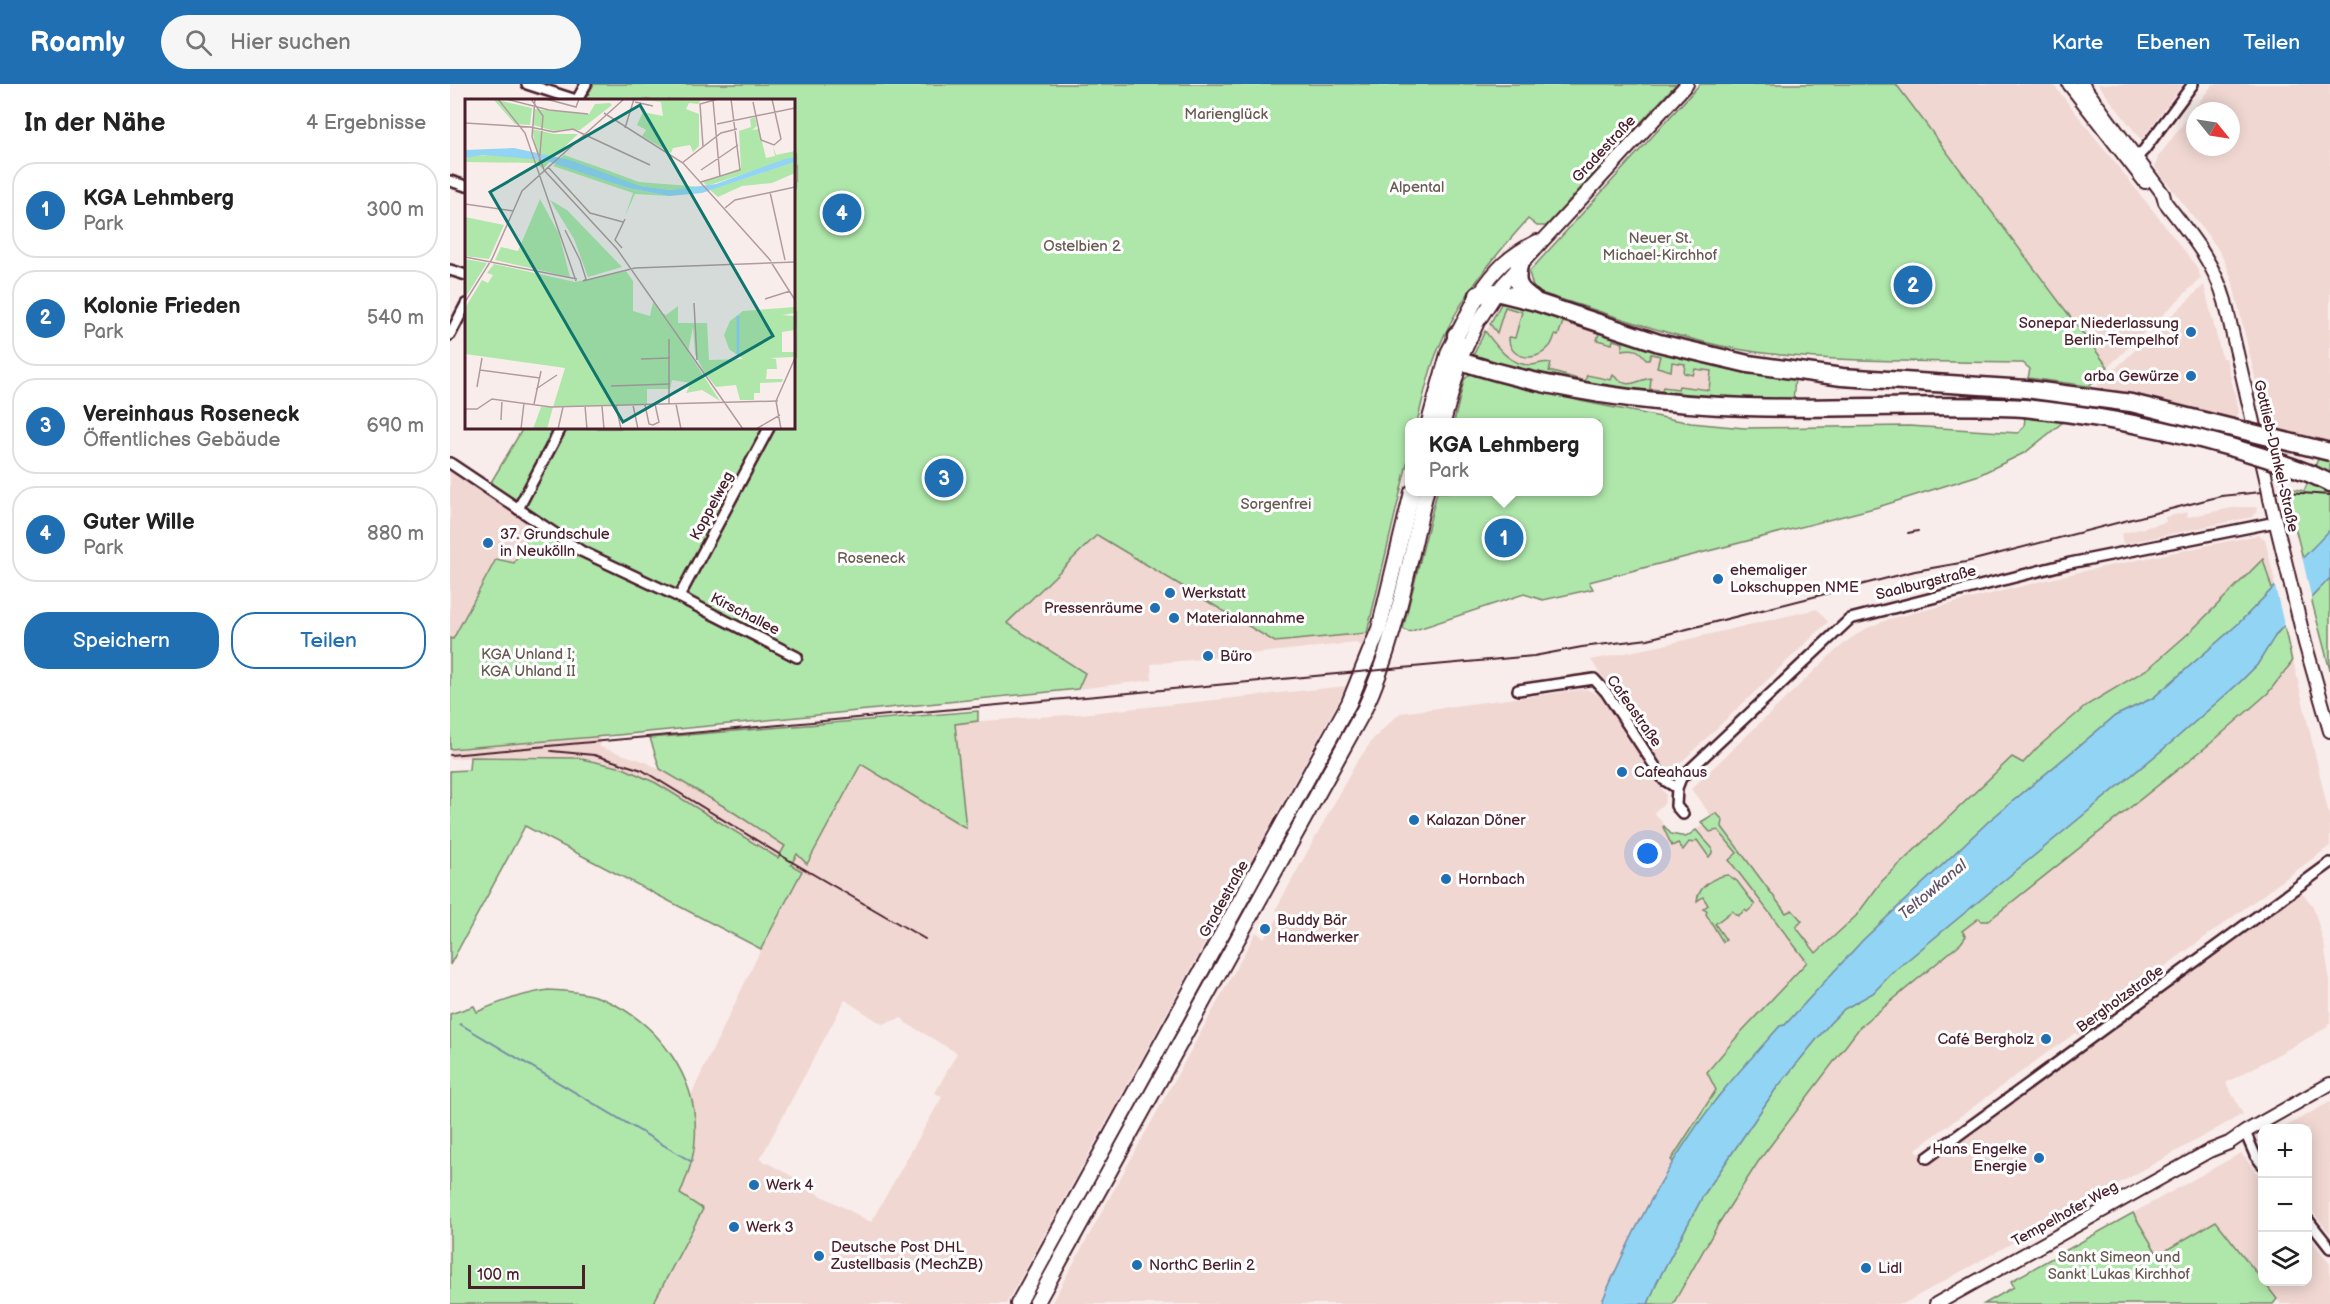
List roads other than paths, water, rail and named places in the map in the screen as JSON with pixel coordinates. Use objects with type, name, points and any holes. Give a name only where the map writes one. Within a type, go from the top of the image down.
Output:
[{"type":"highway","points":[[1519,265],[1516,279],[1518,286],[1536,302]]},
{"type":"highway","points":[[1478,295],[1496,292],[1536,302],[1659,343],[1748,364],[1842,377],[2026,388],[2132,404],[2330,453]]},
{"type":"highway","points":[[1456,335],[1456,351],[1460,361],[1550,385],[1643,401],[1748,407],[1966,405],[2073,412],[2173,433],[2274,460],[2330,483]]},
{"type":"main road","name":"Gradestraße","points":[[1430,418],[1444,366],[1456,335],[1478,295]]},
{"type":"main road","name":"Gradestraße","points":[[1444,418],[1460,361]]},
{"type":"main road","name":"Gradestraße","points":[[1018,1304],[1350,703],[1379,629],[1411,496]]},
{"type":"main road","points":[[1036,1304],[1364,710],[1380,676],[1389,646],[1425,496]]},
{"type":"street","points":[[527,84],[573,99]]},
{"type":"street","points":[[577,99],[586,84]]},
{"type":"street","name":"Gradestraße","points":[[1460,361],[1478,322],[1496,292],[1687,84]]},
{"type":"street","name":"Gottlieb-Dunkel-Straße","points":[[2069,84],[2133,160]]},
{"type":"street","name":"Gottlieb-Dunkel-Straße","points":[[2082,84],[2157,197],[2165,202],[2205,255],[2218,279],[2305,643],[2330,731]]},
{"type":"street","points":[[2133,160],[2193,84]]},
{"type":"street","points":[[450,181],[465,186]]},
{"type":"street","name":"Gradestraße","points":[[1478,295],[1495,271],[1507,259],[1546,237]]},
{"type":"street","points":[[450,270],[465,275]]},
{"type":"street","points":[[450,335],[465,306]]},
{"type":"street","points":[[518,509],[560,429]]},
{"type":"street","name":"Koppelweg","points":[[679,597],[768,429]]},
{"type":"street","name":"Kirschallee","points":[[450,463],[581,551],[679,597],[797,657]]},
{"type":"street","name":"Saalburgstraße","points":[[1677,788],[1681,778],[1687,772],[1850,619],[2070,563],[2276,522]]},
{"type":"street","name":"Cafeastraße","points":[[1518,690],[1594,679],[1606,692],[1664,780],[1677,788]]},
{"type":"street","points":[[1677,788],[1676,806],[1683,814]]},
{"type":"street","name":"Bergholzstraße","points":[[1927,1158],[2330,863]]},
{"type":"street","name":"Tempelhofer Weg","points":[[1936,1304],[2209,1151],[2217,1141],[2243,1133],[2330,1084]]},
{"type":"street","points":[[2243,1133],[2258,1159]]},
{"type":"street","points":[[2312,1226],[2330,1248]]},
{"type":"water","name":"Teltowkanal","points":[[2330,530],[2330,578],[2277,633],[2257,665],[2173,741],[1893,972],[1873,993],[1844,1009],[1775,1090],[1703,1196],[1657,1282],[1648,1304],[1601,1304],[1624,1252],[1679,1153],[1719,1096],[1780,1026],[1785,1025],[1863,940],[1989,821],[2115,716],[2153,698],[2238,624]]},
{"type":"waterway","points":[[460,1024],[692,1162]]},
{"type":"railway","points":[[2100,392],[2103,389]]},
{"type":"railway","points":[[450,755],[1534,656],[1582,647],[1648,639],[1915,571],[1966,562],[2221,496],[2272,491],[2330,495]]},
{"type":"railway","points":[[1908,533],[1918,531]]},
{"type":"railway","points":[[551,751],[594,755],[642,770],[792,862],[925,939]]},
{"type":"place","name":"Guter Wille","points":[[842,213]]},
{"type":"place","name":"Kolonie Frieden","points":[[1913,285]]},
{"type":"place","name":"Sonepar Niederlassung Berlin-Tempelhof","points":[[2191,332]]},
{"type":"place","name":"arba Gewürze","points":[[2191,376]]},
{"type":"place","name":"Vereinhaus Roseneck","points":[[944,478]]},
{"type":"place","name":"KGA Lehmberg","points":[[1504,538]]},
{"type":"place","name":"37. Grundschule in Neukölln","points":[[488,543]]},
{"type":"place","name":"ehemaliger Lokschuppen NME","points":[[1718,579]]},
{"type":"place","name":"Werkstatt","points":[[1170,593]]},
{"type":"place","name":"Pressenräume","points":[[1155,608]]},
{"type":"place","name":"Materialannahme","points":[[1174,618]]},
{"type":"place","name":"Büro","points":[[1208,656]]},
{"type":"place","name":"Cafeahaus","points":[[1622,772]]},
{"type":"place","name":"Kalazan Döner","points":[[1414,820]]},
{"type":"place","name":"Hornbach","points":[[1446,879]]},
{"type":"place","name":"Buddy Bär Handwerker","points":[[1265,929]]},
{"type":"place","name":"Café Bergholz","points":[[2046,1039]]},
{"type":"place","name":"Hans Engelke Energie","points":[[2039,1158]]},
{"type":"place","name":"Werk 4","points":[[754,1185]]},
{"type":"place","name":"Werk 3","points":[[734,1227]]},
{"type":"place","name":"Deutsche Post DHL Zustellbasis (MechZB)","points":[[819,1256]]},
{"type":"place","name":"NorthC Berlin 2","points":[[1137,1265]]},
{"type":"place","name":"Lidl","points":[[1866,1268]]},
{"type":"park label","name":"Marienglück","points":[[1226,114]]},
{"type":"park label","name":"Alpental","points":[[1417,187]]},
{"type":"park label","name":"Ostelbien 2","points":[[1082,246]]},
{"type":"park label","name":"Neuer St. Michael-Kirchhof","points":[[1660,246]]},
{"type":"park label","name":"Sorgenfrei","points":[[1276,504]]},
{"type":"park label","name":"Roseneck","points":[[871,558]]},
{"type":"park label","name":"KGA Unland I; KGA Uhland II","points":[[528,662]]},
{"type":"park label","name":"Sankt Simeon und Sankt Lukas Kirchhof","points":[[2119,1266]]}]
